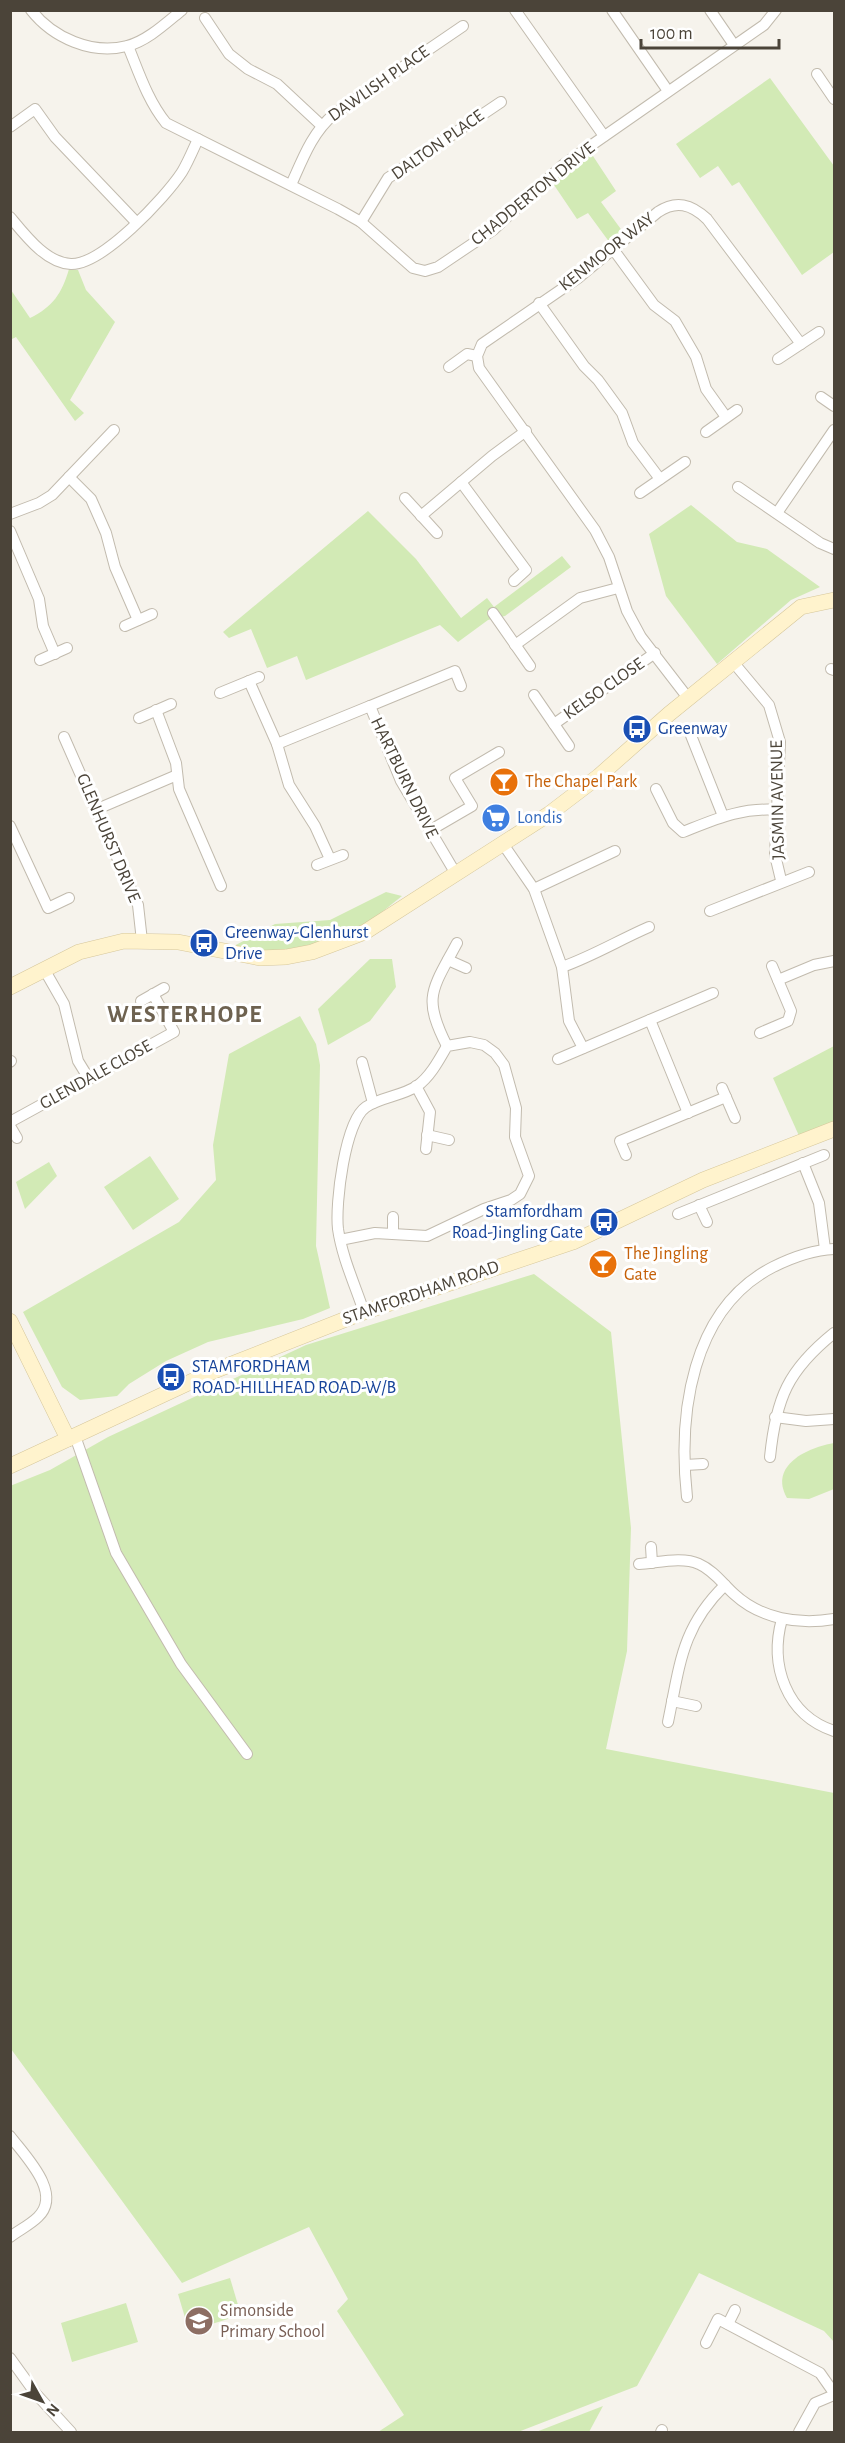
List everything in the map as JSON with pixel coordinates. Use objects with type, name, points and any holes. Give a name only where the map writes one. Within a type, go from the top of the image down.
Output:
[{"type":"street","points":[[31,10],[45,26],[68,40],[100,49],[128,46],[148,36],[182,10]]},
{"type":"street","points":[[515,10],[604,136]]},
{"type":"street","points":[[612,10],[668,91]]},
{"type":"street","points":[[710,10],[734,45]]},
{"type":"street","name":"CHADDERTON DRIVE","points":[[128,46],[156,111],[166,123],[361,222],[412,268],[425,271],[438,267],[493,230],[541,184],[604,136],[764,25],[776,10]]},
{"type":"street","points":[[205,18],[229,54],[248,69],[277,84],[321,125]]},
{"type":"street","name":"DAWLISH PLACE","points":[[291,185],[311,140],[321,125],[463,26]]},
{"type":"street","points":[[817,74],[831,85],[834,99]]},
{"type":"street","name":"DALTON PLACE","points":[[361,222],[388,178],[501,102]]},
{"type":"street","points":[[10,126],[35,109],[55,137],[136,222]]},
{"type":"street","points":[[10,218],[44,252],[56,260],[71,264],[88,261],[107,249],[136,222],[183,171],[198,139]]},
{"type":"street","name":"KENMOOR WAY","points":[[450,367],[467,354],[477,356],[482,344],[539,303],[579,278],[667,206],[680,203],[698,210],[726,242],[801,344]]},
{"type":"street","points":[[613,249],[654,305],[675,321],[696,357],[706,389],[726,417]]},
{"type":"street","points":[[539,303],[584,366],[598,380],[622,413],[633,442],[660,479]]},
{"type":"street","points":[[778,359],[819,332]]},
{"type":"street","points":[[477,356],[479,368],[595,530],[609,557],[618,588],[636,628],[688,698]]},
{"type":"street","points":[[821,397],[834,406]]},
{"type":"street","points":[[706,432],[737,410]]},
{"type":"street","points":[[10,514],[39,503],[69,477],[114,430]]},
{"type":"street","points":[[777,513],[834,430]]},
{"type":"street","points":[[421,516],[526,431]]},
{"type":"street","points":[[640,494],[685,462]]},
{"type":"street","points":[[69,477],[91,499],[106,533],[115,567],[138,620]]},
{"type":"street","points":[[461,482],[526,570],[514,581]]},
{"type":"street","points":[[738,487],[820,543],[834,549]]},
{"type":"street","points":[[405,498],[437,533]]},
{"type":"street","points":[[10,531],[39,599],[43,626],[55,654]]},
{"type":"street","points":[[515,645],[580,598],[618,588]]},
{"type":"street","points":[[10,987],[79,952],[124,941],[178,942],[260,958],[295,956],[364,932],[549,814],[599,776],[688,698],[801,607],[834,600]]},
{"type":"street","points":[[493,613],[530,666]]},
{"type":"street","points":[[125,626],[152,614]]},
{"type":"street","points":[[40,660],[67,648]]},
{"type":"street","name":"KELSO CLOSE","points":[[554,724],[654,653]]},
{"type":"street","name":"JASMIN AVENUE","points":[[733,662],[769,705],[780,742],[775,855],[782,880]]},
{"type":"street","points":[[370,706],[455,671],[460,686]]},
{"type":"street","points":[[220,693],[254,679],[289,785],[315,826],[330,859]]},
{"type":"street","name":"KELSO CLOSE","points":[[534,695],[568,746]]},
{"type":"street","points":[[139,718],[171,704]]},
{"type":"street","name":"HARTBURN DRIVE","points":[[277,744],[370,706],[397,772],[429,831],[456,874]]},
{"type":"street","points":[[156,710],[176,763],[179,789],[221,886]]},
{"type":"street","points":[[690,733],[723,816]]},
{"type":"street","name":"GLENHURST DRIVE","points":[[64,737],[138,905],[142,941]]},
{"type":"street","points":[[429,831],[472,806],[455,778],[499,752]]},
{"type":"street","points":[[95,810],[177,775]]},
{"type":"street","points":[[656,789],[673,823],[683,832],[734,812],[760,809],[778,810]]},
{"type":"street","points":[[10,826],[48,908],[69,898]]},
{"type":"street","points":[[503,844],[534,890],[562,967],[569,1021],[583,1048]]},
{"type":"street","points":[[534,890],[615,851]]},
{"type":"street","points":[[317,866],[343,855]]},
{"type":"street","name":"JASMIN AVENUE","points":[[710,911],[782,880],[808,872]]},
{"type":"street","points":[[562,967],[593,956],[616,941],[649,927]]},
{"type":"street","points":[[447,1047],[433,1018],[431,1000],[457,943]]},
{"type":"street","points":[[448,960],[466,968]]},
{"type":"street","points":[[778,980],[814,965],[834,961]]},
{"type":"street","points":[[760,1033],[788,1021],[791,1011],[772,966]]},
{"type":"street","points":[[44,969],[64,1004],[78,1061],[89,1079]]},
{"type":"street","points":[[141,1001],[164,988]]},
{"type":"street","points":[[558,1059],[713,993]]},
{"type":"street","name":"GLENDALE CLOSE","points":[[17,1138],[10,1124],[174,1032],[153,994]]},
{"type":"street","points":[[650,1020],[688,1113]]},
{"type":"street","points":[[340,1240],[375,1233],[427,1236],[520,1194],[529,1176],[515,1137],[516,1108],[504,1065],[495,1053],[483,1045],[470,1042],[447,1047],[430,1073],[416,1086],[373,1103],[364,1108],[358,1116],[347,1144],[338,1211],[340,1240],[364,1312]]},
{"type":"street","points":[[362,1062],[373,1103]]},
{"type":"street","points":[[416,1086],[430,1112],[426,1149]]},
{"type":"street","points":[[626,1155],[620,1141],[688,1113],[724,1093],[735,1118]]},
{"type":"street","name":"STAMFORDHAM ROAD","points":[[10,1466],[214,1371],[364,1312],[573,1242],[703,1180],[834,1128]]},
{"type":"street","points":[[428,1135],[449,1140]]},
{"type":"street","points":[[678,1214],[824,1155]]},
{"type":"street","points":[[687,1497],[686,1424],[696,1368],[704,1342],[714,1322],[732,1299],[758,1276],[795,1257],[830,1249],[819,1203],[802,1163]]},
{"type":"street","points":[[699,1205],[707,1222]]},
{"type":"street","points":[[393,1217],[393,1233]]},
{"type":"street","points":[[10,1307],[31,1349],[40,1381]]},
{"type":"street","points":[[10,1321],[71,1438],[116,1553],[181,1664],[247,1754]]},
{"type":"street","points":[[770,1457],[775,1417],[783,1391],[798,1366],[834,1333]]},
{"type":"street","points":[[775,1417],[806,1421],[834,1419]]},
{"type":"street","points":[[685,1465],[704,1464]]},
{"type":"street","points":[[651,1547],[652,1563]]},
{"type":"street","points":[[639,1564],[685,1561],[698,1563],[750,1606],[782,1619],[813,1621],[834,1618]]},
{"type":"street","points":[[668,1722],[690,1630],[702,1610],[725,1585]]},
{"type":"street","points":[[782,1619],[777,1650],[789,1697],[812,1720],[834,1731]]},
{"type":"street","points":[[672,1701],[696,1706]]},
{"type":"street","points":[[10,2136],[45,2185],[46,2202],[39,2216],[10,2237]]},
{"type":"street","points":[[728,2324],[735,2310]]},
{"type":"street","points":[[706,2343],[718,2319],[820,2373],[834,2394],[815,2403],[799,2433]]},
{"type":"street","points":[[10,2358],[63,2430]]},
{"type":"green space","points":[[770,78],[834,166],[834,252],[802,275],[739,182],[732,186],[718,166],[700,178],[676,144]]},
{"type":"green space","points":[[591,153],[616,191],[601,202],[623,232],[610,243],[588,213],[577,219],[552,182]]},
{"type":"green space","points":[[69,269],[78,270],[86,290],[115,322],[70,400],[84,413],[75,421],[16,337],[10,340],[11,290],[30,318],[45,309],[56,298]]},
{"type":"green space","points":[[691,505],[737,542],[767,549],[820,587],[791,600],[717,664],[666,596],[649,534]]},
{"type":"green space","points":[[368,511],[416,559],[461,618],[487,598],[494,607],[562,556],[571,567],[505,616],[488,620],[458,642],[440,625],[306,680],[297,656],[267,668],[251,629],[229,638],[223,632]]},
{"type":"green space","points":[[386,892],[402,896],[367,924],[318,944],[280,953],[232,947],[275,924],[330,920]]},
{"type":"green space","points":[[370,959],[392,959],[396,987],[370,1021],[328,1045],[318,1009]]},
{"type":"green space","points":[[300,1016],[316,1044],[320,1065],[316,1246],[330,1308],[303,1319],[208,1342],[166,1361],[129,1384],[117,1396],[80,1400],[62,1387],[23,1312],[179,1222],[216,1180],[213,1145],[229,1054]]},
{"type":"green space","points":[[834,1046],[834,1123],[800,1138],[773,1078]]},
{"type":"green space","points":[[150,1156],[179,1199],[133,1230],[104,1187]]},
{"type":"green space","points":[[49,1162],[57,1176],[25,1209],[16,1182]]},
{"type":"green space","points":[[534,1274],[611,1332],[631,1528],[627,1651],[606,1749],[834,1793],[834,2342],[824,2331],[699,2273],[637,2386],[518,2432],[378,2432],[404,2415],[337,2311],[348,2299],[309,2227],[182,2283],[11,2049],[10,1486],[50,1470],[108,1437],[306,1345]]},
{"type":"green space","points":[[834,1443],[834,1489],[809,1499],[787,1498],[783,1476],[787,1467],[803,1453]]},
{"type":"green space","points":[[230,2278],[241,2315],[189,2331],[178,2294]]},
{"type":"green space","points":[[126,2303],[138,2342],[72,2362],[61,2323]]},
{"type":"green space","points":[[603,2406],[589,2432],[536,2432]]},
{"type":"place","name":"Greenway","points":[[637,729]]},
{"type":"place","name":"The Chapel Park","points":[[504,782]]},
{"type":"place","name":"Londis","points":[[496,818]]},
{"type":"place","name":"Greenway-Glenhurst Drive","points":[[204,943]]},
{"type":"place","name":"Stamfordham Road-Jingling Gate","points":[[604,1222]]},
{"type":"place","name":"The Jingling Gate","points":[[603,1264]]},
{"type":"place","name":"STAMFORDHAM ROAD-HILLHEAD ROAD-W/B","points":[[171,1377]]},
{"type":"place","name":"Simonside Primary School","points":[[199,2321]]},
{"type":"district","name":"WESTERHOPE","points":[[185,1015]]}]
